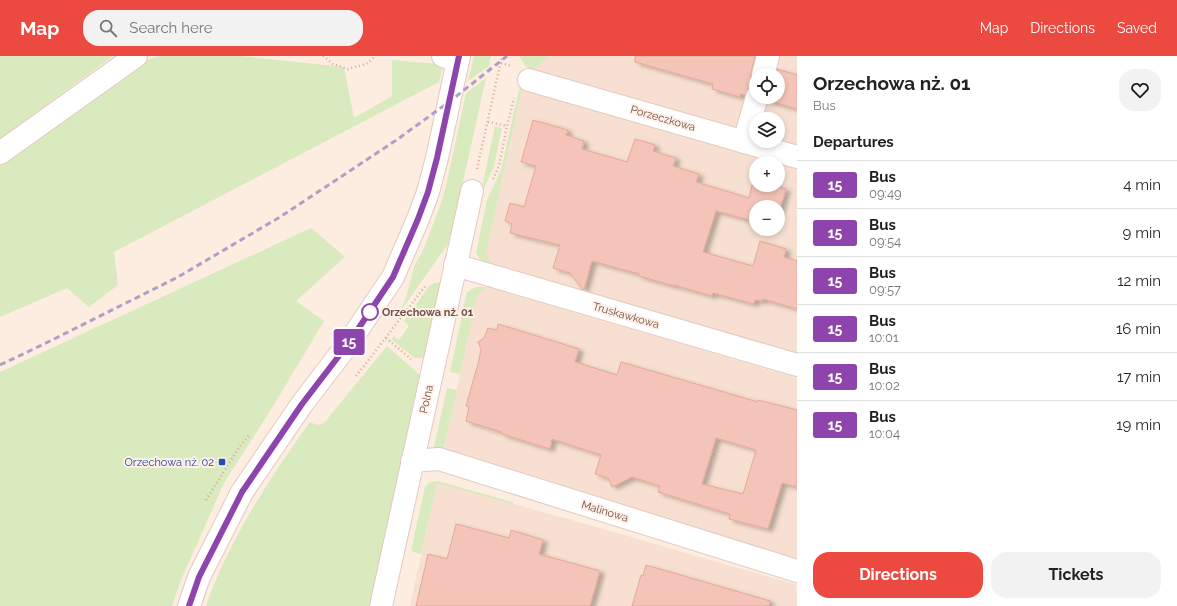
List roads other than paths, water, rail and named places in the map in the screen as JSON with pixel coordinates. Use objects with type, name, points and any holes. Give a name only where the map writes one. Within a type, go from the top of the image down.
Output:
[{"type":"street","points":[[0,153],[136,56]]},
{"type":"street","points":[[765,68],[768,56]]},
{"type":"street","points":[[189,606],[199,577],[242,492],[302,404],[348,344],[393,277],[428,192],[437,158],[454,57]]},
{"type":"street","name":"Porzeczkowa","points":[[521,74],[797,157]]},
{"type":"street","points":[[744,142],[754,104]]},
{"type":"street","name":"Polna","points":[[381,606],[472,191]]},
{"type":"street","name":"Truskawkowa","points":[[455,266],[797,364]]},
{"type":"street","name":"Malinowa","points":[[412,461],[439,460],[797,571]]},
{"type":"railway","points":[[0,365],[178,277],[280,217],[395,141],[449,102],[507,56]]},
{"type":"place","name":"Orzechowa nż. 01","points":[[370,312]]},
{"type":"place","name":"Orzechowa nż. 02","points":[[222,462]]}]
